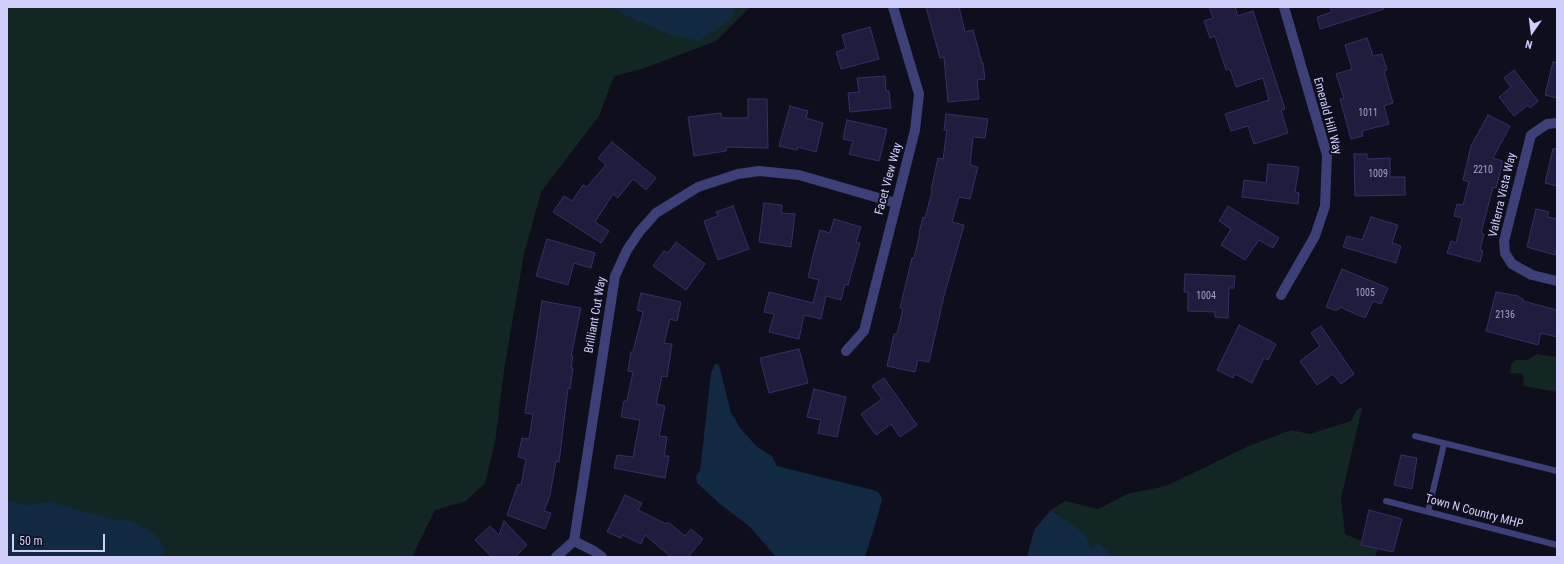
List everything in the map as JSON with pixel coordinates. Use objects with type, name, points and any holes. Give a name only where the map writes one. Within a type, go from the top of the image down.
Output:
[{"type":"street","name":"Facet View Way","points":[[846,351],[864,331],[915,130],[919,94],[893,7]]},
{"type":"street","name":"Emerald Hill Way","points":[[1281,295],[1315,236],[1325,206],[1326,155],[1284,7]]},
{"type":"street","name":"Valterra Vista Way","points":[[1557,123],[1547,124],[1531,135],[1504,241],[1505,253],[1512,264],[1532,275],[1557,280]]},
{"type":"street","name":"Brilliant Cut Way","points":[[574,541],[615,276],[627,250],[640,231],[656,213],[698,186],[738,174],[760,171],[799,176],[896,203]]},
{"type":"street","points":[[556,557],[574,541],[594,551],[602,557]]},
{"type":"lane","points":[[1415,436],[1557,471]]},
{"type":"lane","points":[[1428,512],[1444,444]]},
{"type":"lane","name":"Town N Country MHP","points":[[1386,501],[1557,545]]},
{"type":"green space","points":[[7,7],[750,7],[716,41],[642,69],[614,76],[599,116],[541,192],[524,254],[504,370],[495,443],[485,483],[466,501],[435,510],[412,557],[7,557]]},
{"type":"green space","points":[[1536,354],[1557,357],[1557,392],[1523,386],[1524,378],[1522,374],[1510,373],[1511,365],[1516,360],[1528,360]]},
{"type":"green space","points":[[1362,408],[1341,498],[1345,534],[1378,548],[1375,557],[1114,557],[1099,543],[1091,550],[1072,525],[1051,510],[1065,501],[1098,509],[1127,494],[1166,486],[1249,446],[1291,430],[1310,434],[1351,421],[1357,409]]},
{"type":"water","points":[[615,7],[735,7],[731,19],[699,41],[671,35],[623,14]]},
{"type":"water","points":[[715,364],[719,365],[731,413],[741,429],[757,447],[772,456],[777,466],[877,491],[881,496],[882,499],[878,515],[865,557],[776,557],[749,526],[720,504],[697,483],[696,476],[700,471],[711,373]]},
{"type":"water","points":[[7,500],[26,505],[51,502],[111,519],[132,521],[153,533],[165,549],[162,557],[7,557]]},
{"type":"water","points":[[1051,510],[1085,534],[1091,549],[1099,543],[1114,557],[1027,557],[1034,530]]},
{"type":"building","points":[[926,7],[959,7],[965,32],[973,30],[983,63],[985,79],[977,80],[979,99],[948,102],[944,57],[940,58]]},
{"type":"building","points":[[1209,7],[1235,7],[1238,16],[1253,11],[1285,109],[1281,110],[1288,133],[1254,144],[1248,126],[1231,131],[1225,114],[1269,100],[1263,78],[1236,87],[1230,69],[1226,70],[1215,36],[1210,38],[1204,21],[1213,18]]},
{"type":"building","points":[[1330,7],[1383,7],[1384,9],[1320,29],[1317,17],[1332,12]]},
{"type":"building","points":[[870,27],[879,59],[841,69],[836,52],[846,49],[842,35]]},
{"type":"building","points":[[1367,38],[1373,56],[1382,54],[1387,70],[1384,71],[1393,103],[1384,106],[1389,124],[1362,131],[1363,136],[1351,139],[1340,99],[1344,98],[1336,74],[1352,69],[1345,45]]},
{"type":"building","points":[[1553,62],[1557,62],[1557,98],[1545,95]]},
{"type":"building","points":[[1514,70],[1538,101],[1530,108],[1528,105],[1514,116],[1499,97],[1511,87],[1504,78]]},
{"type":"building","points":[[885,76],[886,91],[889,91],[891,108],[850,112],[848,93],[859,92],[857,78]]},
{"type":"building","points":[[748,99],[767,99],[768,148],[726,147],[726,151],[694,156],[688,117],[721,113],[722,118],[748,118]]},
{"type":"building","points":[[790,106],[808,111],[806,118],[823,123],[816,152],[798,147],[797,150],[779,146]]},
{"type":"building","points":[[946,114],[988,119],[985,138],[973,137],[970,165],[978,167],[970,199],[959,197],[952,222],[964,225],[944,296],[929,362],[918,360],[915,372],[887,366],[894,334],[897,334],[903,309],[900,308],[912,258],[914,258],[923,217],[925,218],[932,191],[938,158],[943,159],[947,130],[944,130]]},
{"type":"building","points":[[1488,115],[1510,126],[1493,158],[1503,161],[1496,188],[1493,187],[1481,233],[1484,234],[1480,250],[1483,251],[1480,262],[1447,253],[1451,241],[1456,243],[1462,218],[1454,216],[1457,204],[1463,205],[1469,182],[1463,180],[1471,146]]},
{"type":"building","points":[[847,120],[887,129],[879,161],[849,154],[853,141],[843,139]]},
{"type":"building","points":[[612,142],[656,178],[646,190],[633,179],[618,198],[613,194],[595,222],[609,231],[601,243],[553,212],[564,196],[572,201],[583,185],[587,187],[606,165],[598,158]]},
{"type":"building","points":[[1553,149],[1557,149],[1557,186],[1545,183]]},
{"type":"building","points":[[1354,154],[1367,154],[1367,159],[1390,158],[1390,177],[1405,177],[1405,195],[1355,196]]},
{"type":"building","points":[[1268,164],[1299,167],[1295,192],[1299,193],[1298,204],[1242,197],[1244,180],[1266,183]]},
{"type":"building","points":[[764,203],[782,205],[781,213],[795,214],[791,247],[759,242]]},
{"type":"building","points":[[733,206],[749,249],[718,260],[704,221],[718,216],[716,212]]},
{"type":"building","points":[[1228,206],[1279,238],[1273,248],[1259,240],[1245,260],[1221,245],[1231,229],[1219,221]]},
{"type":"building","points":[[1536,209],[1549,212],[1547,217],[1557,219],[1557,244],[1555,255],[1527,247]]},
{"type":"building","points":[[1371,217],[1398,225],[1392,243],[1401,246],[1396,263],[1343,247],[1347,236],[1362,240]]},
{"type":"building","points":[[834,219],[861,227],[856,242],[860,243],[848,285],[845,284],[841,300],[826,296],[821,319],[804,315],[799,339],[769,332],[774,314],[764,312],[769,292],[813,303],[819,280],[808,277],[815,248],[820,230],[830,233]]},
{"type":"building","points":[[547,239],[595,253],[591,268],[574,263],[568,285],[536,276]]},
{"type":"building","points":[[676,242],[705,264],[686,290],[653,266],[664,251],[668,253]]},
{"type":"building","points":[[1342,269],[1388,288],[1381,304],[1373,301],[1365,318],[1340,307],[1338,310],[1334,310],[1326,307]]},
{"type":"building","points":[[1185,274],[1235,276],[1234,288],[1229,288],[1228,318],[1215,317],[1215,312],[1188,311],[1188,292],[1184,292]]},
{"type":"building","points":[[1496,292],[1518,296],[1523,299],[1523,301],[1557,310],[1557,337],[1541,333],[1538,345],[1486,331]]},
{"type":"building","points":[[641,293],[681,302],[677,321],[670,319],[664,343],[672,344],[667,377],[662,376],[656,404],[665,406],[659,436],[667,437],[664,456],[669,456],[665,478],[614,468],[617,455],[633,457],[640,420],[621,417],[624,401],[627,401],[633,372],[628,371],[631,352],[633,352],[643,312],[637,310]]},
{"type":"building","points":[[542,301],[581,308],[571,356],[573,356],[571,368],[573,368],[570,389],[568,388],[559,462],[556,461],[550,495],[544,511],[551,513],[545,529],[507,515],[518,484],[521,485],[526,459],[518,457],[522,438],[529,439],[533,414],[525,413]]},
{"type":"building","points":[[1239,325],[1276,344],[1268,360],[1264,358],[1252,383],[1235,374],[1233,378],[1217,370]]},
{"type":"building","points":[[1321,326],[1354,374],[1341,384],[1333,374],[1317,385],[1300,361],[1320,346],[1311,333]]},
{"type":"building","points":[[799,349],[808,383],[769,393],[760,358]]},
{"type":"building","points":[[884,378],[917,425],[900,437],[891,424],[876,435],[861,414],[882,399],[872,386]]},
{"type":"building","points":[[814,389],[846,397],[837,437],[818,433],[821,420],[807,417]]},
{"type":"building","points":[[1401,455],[1417,458],[1412,489],[1394,485]]},
{"type":"building","points":[[625,495],[642,503],[638,510],[666,524],[668,522],[685,536],[691,529],[703,539],[688,557],[671,557],[645,535],[641,544],[623,535],[621,538],[607,532]]},
{"type":"building","points":[[1369,510],[1402,519],[1393,552],[1361,545]]},
{"type":"building","points":[[504,521],[527,545],[515,557],[492,557],[475,540],[490,526],[499,535]]}]
